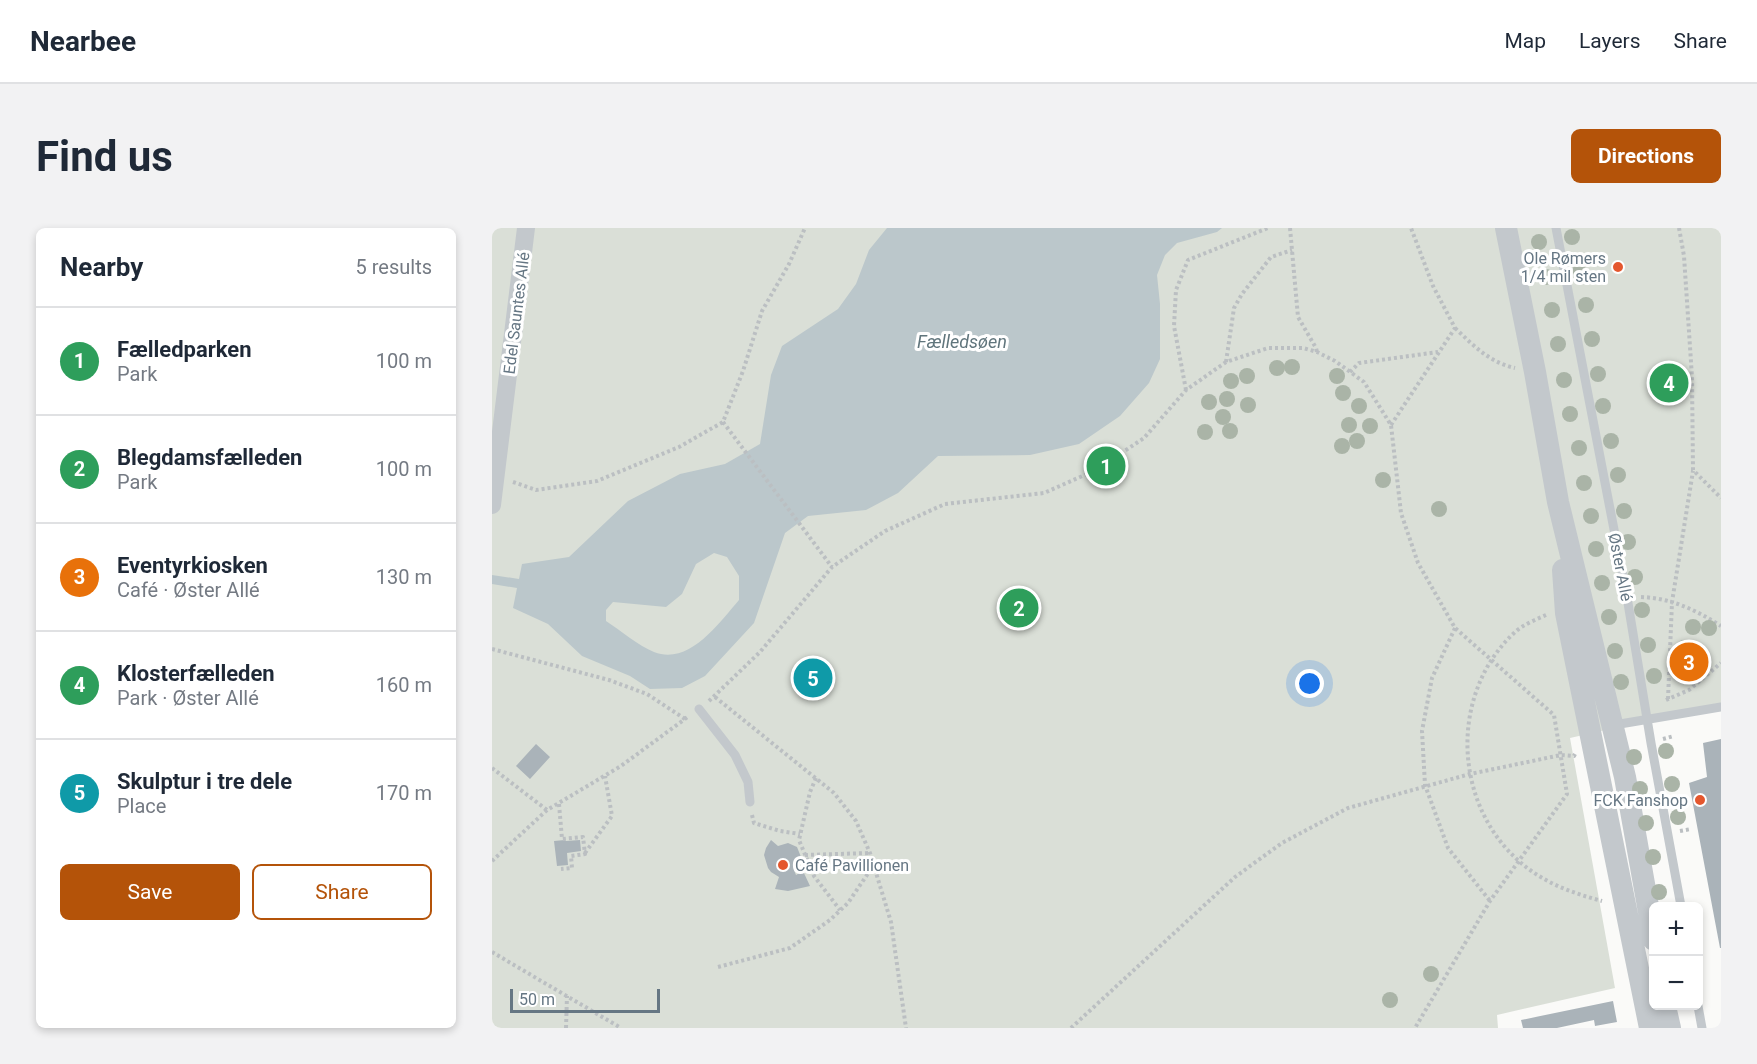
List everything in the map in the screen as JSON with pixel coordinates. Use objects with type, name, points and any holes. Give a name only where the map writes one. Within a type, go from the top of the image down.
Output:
[{"type":"street","name":"Edel Sauntes Allé","points":[[492,505],[526,228]]},
{"type":"street","points":[[1506,228],[1558,502],[1566,613],[1602,728],[1625,777],[1649,917]]},
{"type":"street","points":[[1602,728],[1599,776],[1650,1028]]},
{"type":"street","points":[[1666,1010],[1670,1028]]},
{"type":"lane","name":"Øster Allé","points":[[1556,228],[1627,597],[1680,902]]},
{"type":"lane","points":[[1602,728],[1721,707]]},
{"type":"lane","points":[[699,709],[735,755],[748,782],[750,802]]},
{"type":"lane","points":[[1699,1010],[1702,1028]]},
{"type":"path","points":[[496,476],[536,490],[597,481],[680,447],[723,422],[762,311],[789,264],[805,228]]},
{"type":"path","points":[[1186,390],[1174,326],[1176,290],[1188,260],[1268,228]]},
{"type":"path","points":[[1290,228],[1298,317],[1317,352]]},
{"type":"path","points":[[1411,228],[1433,286],[1455,328],[1482,353],[1501,365],[1535,372]]},
{"type":"path","points":[[1679,228],[1684,256],[1692,377],[1693,470],[1672,602],[1668,700],[1689,690],[1721,663]]},
{"type":"path","points":[[1226,362],[1234,308],[1242,294],[1270,257],[1292,250]]},
{"type":"path","points":[[1391,425],[1455,328]]},
{"type":"path","points":[[492,861],[547,810],[621,766],[716,696],[760,652],[832,567],[885,531],[945,504],[1044,493],[1096,470],[1144,438],[1186,390],[1226,362],[1268,348],[1303,348],[1335,361],[1364,382],[1391,425],[1401,513],[1418,563],[1455,628],[1554,715],[1561,755],[1567,794],[1490,902],[1415,1028]]},
{"type":"path","points":[[1350,372],[1359,363],[1439,352]]},
{"type":"path","points":[[723,422],[832,567]]},
{"type":"path","points":[[1693,470],[1721,498]]},
{"type":"path","points":[[1627,597],[1650,597],[1672,602],[1698,611],[1721,626]]},
{"type":"path","points":[[1549,612],[1515,631],[1490,660],[1473,696],[1467,735],[1470,774],[1480,806],[1497,836],[1519,861],[1545,880],[1573,893],[1602,900]]},
{"type":"path","points":[[1455,628],[1432,678],[1430,688],[1422,731],[1425,785],[1448,848],[1490,902]]},
{"type":"path","points":[[492,649],[609,680],[647,694],[685,719]]},
{"type":"path","points":[[716,696],[834,793],[856,821],[870,853],[891,922],[906,1028]]},
{"type":"path","points":[[1071,1028],[1234,877],[1282,843],[1348,808],[1425,785],[1561,755],[1574,756]]},
{"type":"path","points":[[492,768],[547,810]]},
{"type":"path","points":[[561,869],[572,867],[571,856],[585,854],[612,816],[605,776]]},
{"type":"path","points":[[816,778],[810,792],[799,840],[814,876],[840,910]]},
{"type":"path","points":[[750,802],[754,823],[800,834]]},
{"type":"path","points":[[559,803],[562,839],[583,837],[585,854]]},
{"type":"path","points":[[805,855],[870,853]]},
{"type":"path","points":[[718,967],[789,948],[830,920],[848,903],[874,866]]},
{"type":"path","points":[[492,952],[621,1028]]},
{"type":"path","points":[[566,1028],[567,996]]},
{"type":"path","points":[[1420,1028],[1421,1018]]},
{"type":"shaded area","points":[[492,228],[1721,228],[1721,704],[1570,738],[1615,988],[1497,1015],[1498,1028],[492,1028]]},
{"type":"water","name":"Fælledsøen","points":[[887,228],[1222,228],[1217,232],[1177,243],[1165,255],[1157,275],[1160,304],[1160,359],[1149,383],[1120,416],[1079,444],[1030,455],[938,456],[898,493],[866,510],[808,516],[785,533],[754,623],[705,676],[682,688],[650,689],[630,676],[582,656],[548,624],[513,608],[517,588],[492,584],[492,575],[519,579],[522,564],[569,557],[628,501],[680,474],[725,464],[760,444],[771,375],[782,346],[838,309],[856,284],[869,250]],"holes":[[[714,553],[727,557],[739,576],[739,600],[713,630],[691,648],[667,655],[654,652],[606,621],[606,610],[613,602],[666,607],[682,594],[696,564]]]},
{"type":"building","points":[[1689,652],[1699,662],[1688,673],[1678,663]]},
{"type":"building","points":[[1721,739],[1720,948],[1689,783],[1707,777],[1703,743]]},
{"type":"building","points":[[536,744],[550,757],[530,779],[516,766]]},
{"type":"building","points":[[580,840],[581,851],[567,853],[568,865],[557,866],[554,841]]},
{"type":"building","name":"Café Pavillionen","points":[[771,840],[778,846],[788,843],[797,847],[801,857],[798,867],[794,870],[796,875],[803,871],[810,886],[788,891],[775,889],[779,877],[768,868],[764,855]]},
{"type":"building","points":[[1613,1001],[1617,1022],[1595,1026],[1594,1020],[1557,1028],[1523,1028],[1521,1020]]},
{"type":"place","name":"Ole Rømers 1/4 mil sten","points":[[1618,267]]},
{"type":"place","name":"Klosterfælleden","points":[[1669,383]]},
{"type":"place","name":"Fælledparken","points":[[1106,466]]},
{"type":"place","name":"Blegdamsfælleden","points":[[1019,608]]},
{"type":"place","name":"Eventyrkiosken","points":[[1689,662]]},
{"type":"place","name":"Skulptur i tre dele","points":[[813,678]]},
{"type":"place","name":"FCK Fanshop","points":[[1700,800]]},
{"type":"place","name":"Café Pavillionen","points":[[783,865]]}]
